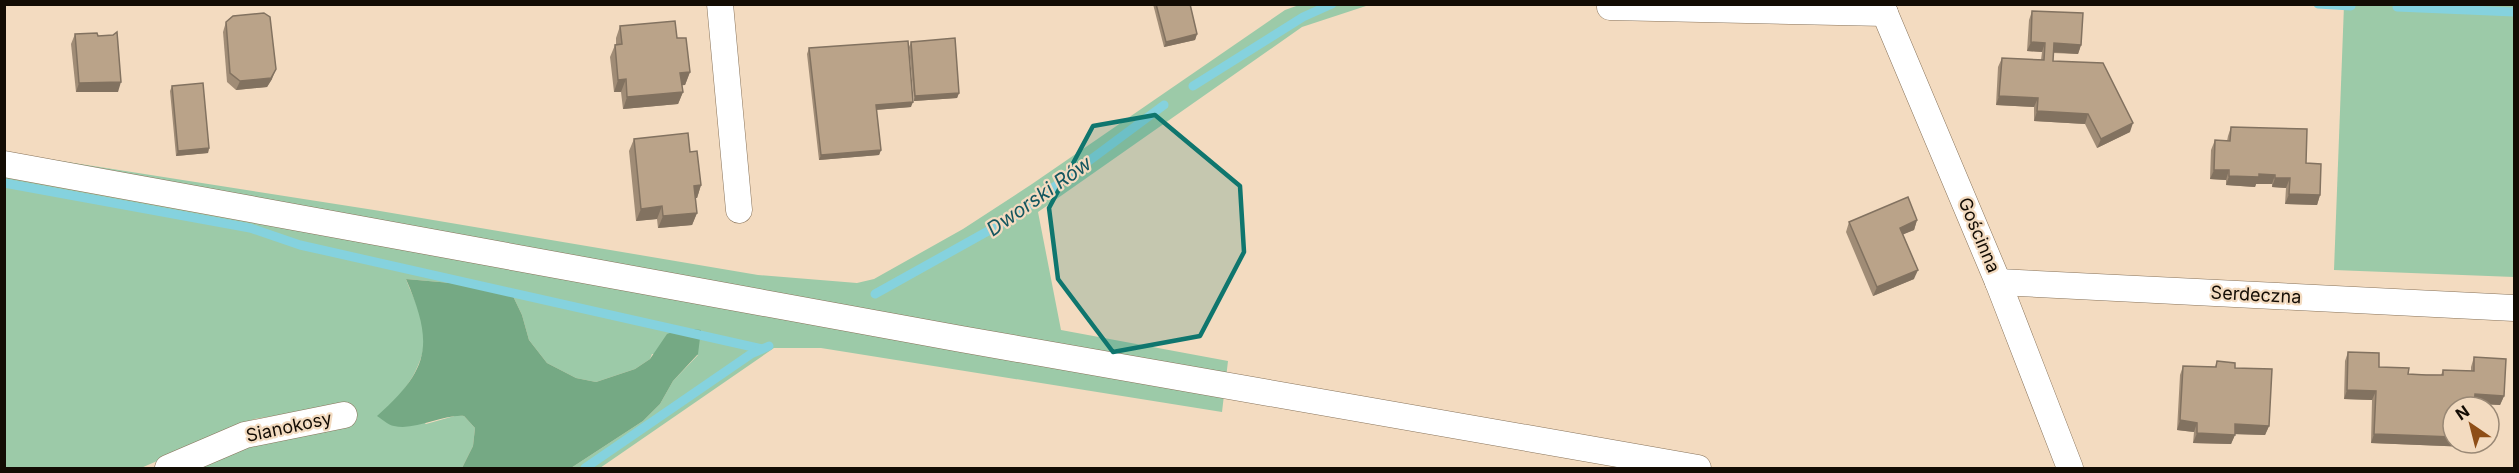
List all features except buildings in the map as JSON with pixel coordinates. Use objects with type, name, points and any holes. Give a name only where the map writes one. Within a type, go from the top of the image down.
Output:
[{"type":"street","points":[[720,4],[739,210]]},
{"type":"street","points":[[1610,7],[1883,9]]},
{"type":"street","name":"Gościnna","points":[[1883,9],[1998,282],[2070,468]]},
{"type":"street","points":[[4,164],[926,332],[1698,468]]},
{"type":"street","name":"Serdeczna","points":[[1998,282],[2514,308]]},
{"type":"street","name":"Sianokosy","points":[[168,468],[245,435],[344,415]]},
{"type":"highlighted area","points":[[1155,115],[1240,186],[1244,252],[1200,336],[1113,352],[1058,279],[1049,208],[1093,126]]},
{"type":"green space","points":[[1299,5],[1369,5],[1302,27],[1038,212],[1061,330],[1228,361],[1222,412],[821,348],[774,348],[600,468],[571,468],[643,421],[660,404],[673,381],[698,355],[652,354],[650,359],[635,369],[596,382],[576,378],[547,363],[529,340],[522,315],[512,294],[462,284],[406,279],[422,318],[424,345],[414,374],[397,398],[426,424],[458,415],[464,416],[475,428],[473,446],[462,468],[194,468],[345,405],[254,419],[141,468],[5,468],[4,152],[374,210],[758,275],[857,283],[874,279],[963,229],[1285,10]]},
{"type":"green space","points":[[2344,5],[2514,5],[2514,277],[2334,270]]},
{"type":"green space","points":[[406,279],[462,284],[512,294],[522,315],[529,340],[547,363],[576,378],[596,382],[635,369],[650,359],[667,334],[683,328],[701,330],[698,354],[673,381],[660,404],[643,421],[571,468],[462,468],[473,446],[475,428],[464,416],[447,417],[420,425],[402,427],[387,423],[377,416],[408,384],[417,369],[422,354],[421,321]]},
{"type":"waterway","name":"Dworski Rów","points":[[1193,86],[1303,17],[1332,4]]},
{"type":"waterway","name":"Dworski Rów","points":[[2318,4],[2351,6]]},
{"type":"waterway","name":"Dworski Rów","points":[[2397,7],[2514,12]]},
{"type":"waterway","name":"Dworski Rów","points":[[875,294],[1015,216],[1164,105]]},
{"type":"waterway","points":[[4,183],[250,228],[300,245],[762,349]]},
{"type":"waterway","name":"Dworski Rów","points":[[585,468],[751,354],[769,346]]}]
